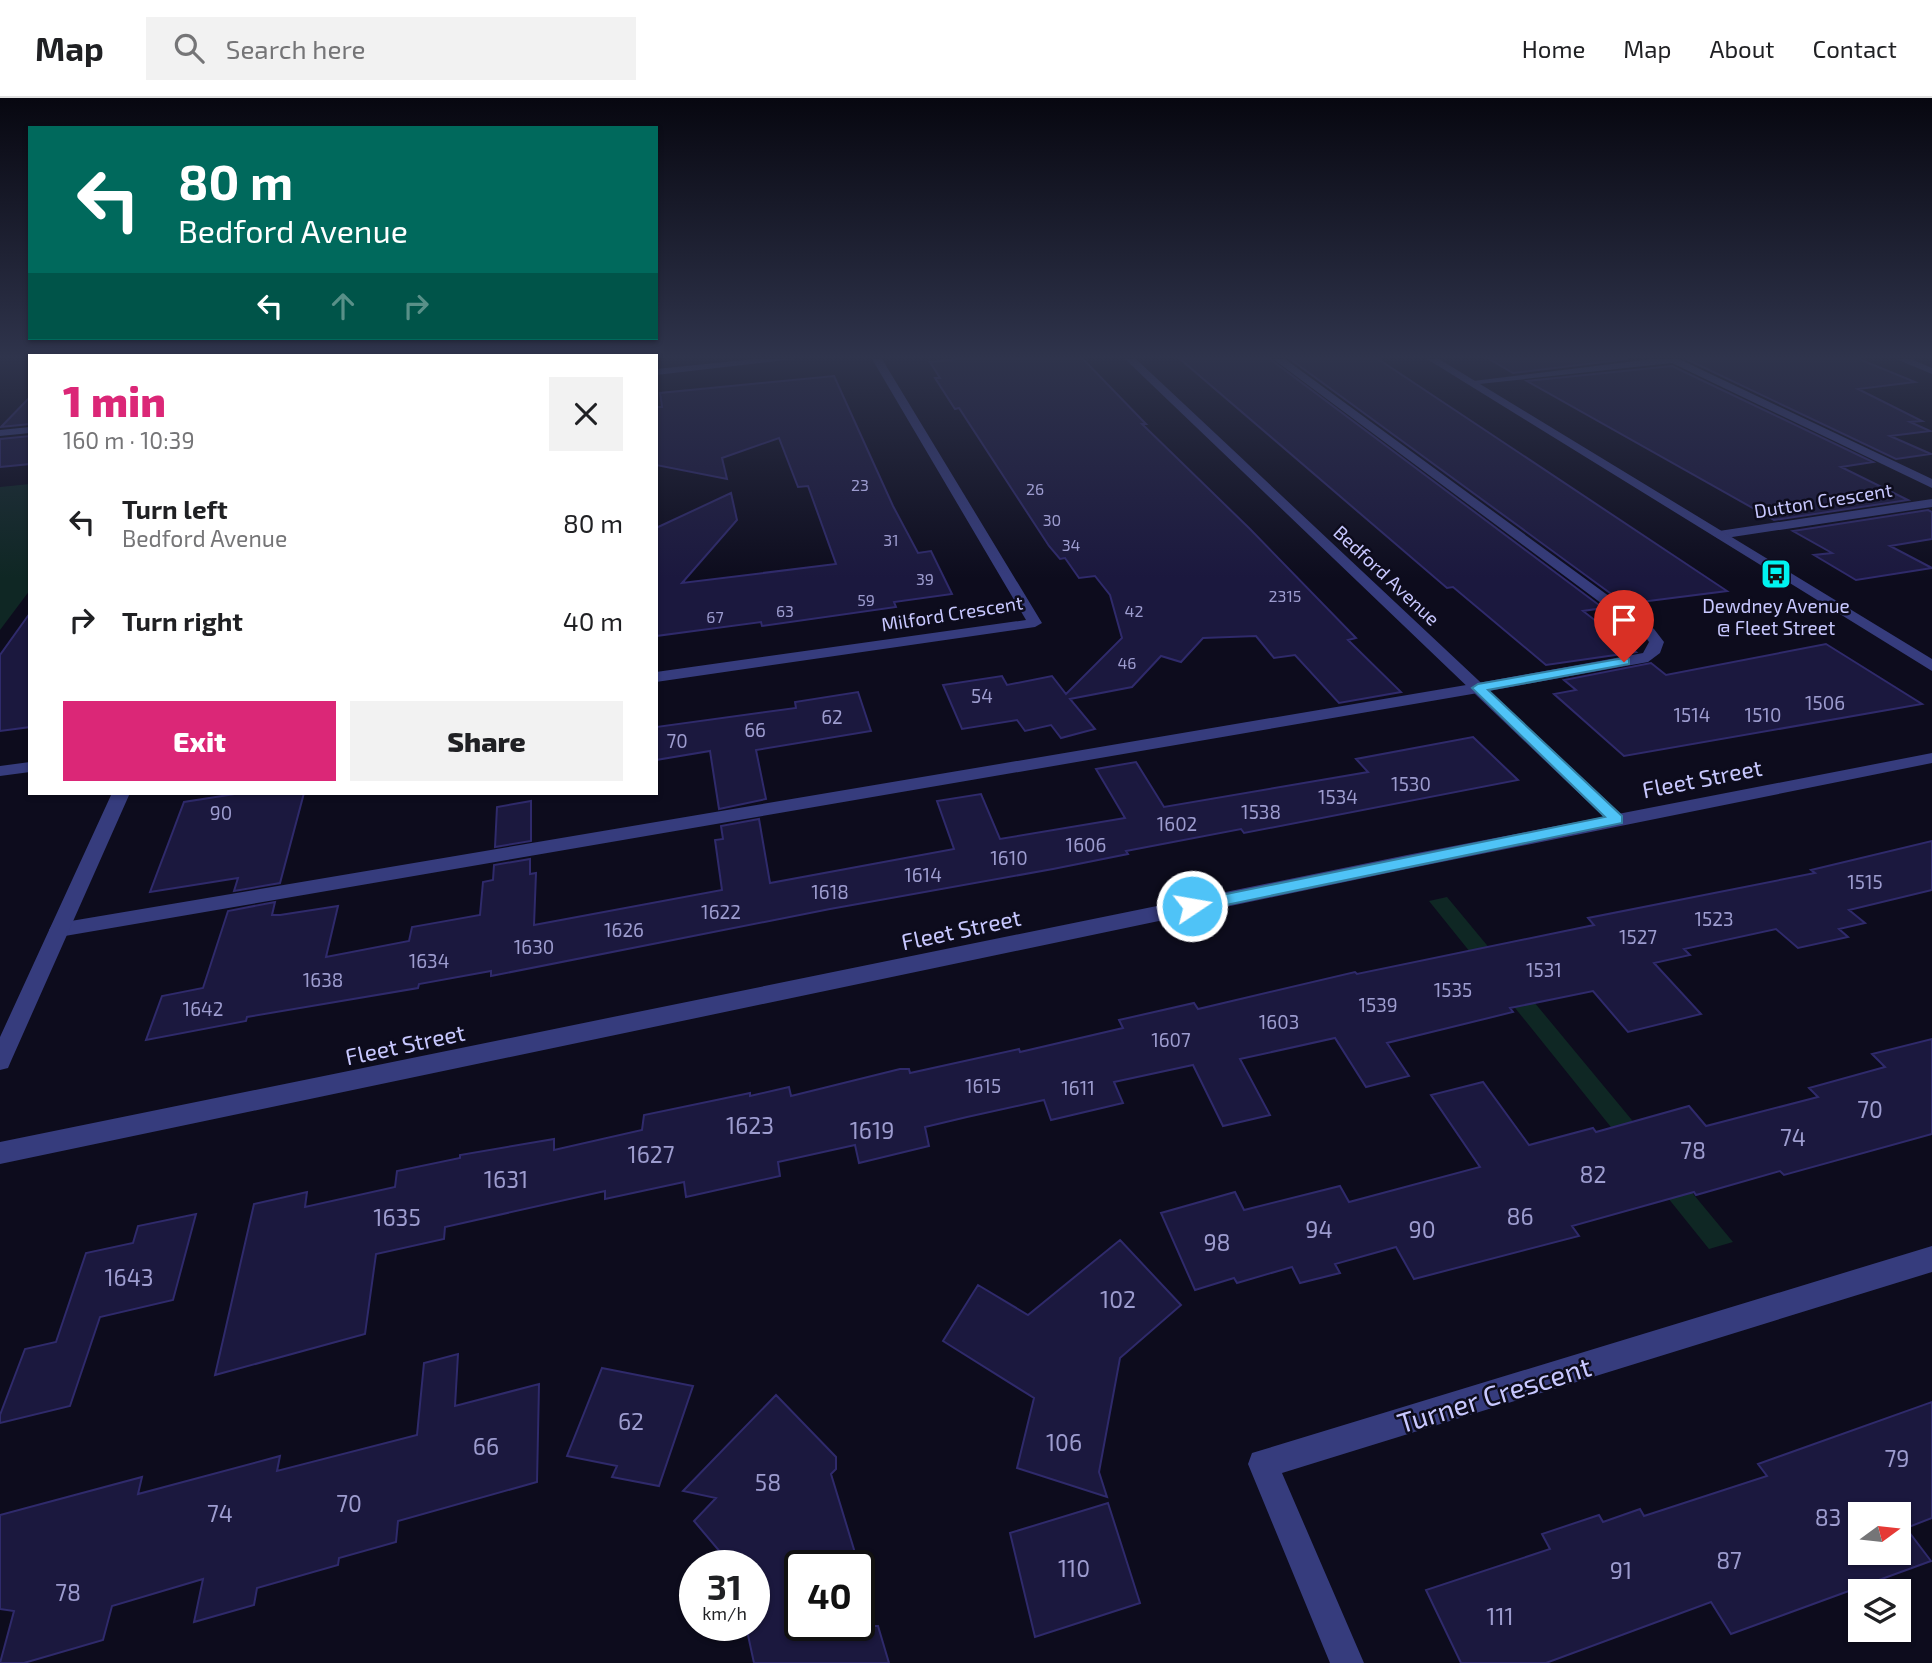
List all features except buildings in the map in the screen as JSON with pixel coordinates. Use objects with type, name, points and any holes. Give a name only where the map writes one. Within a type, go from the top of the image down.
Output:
[{"type":"street","name":"Milford Crescent","points":[[658,677],[1035,623],[921,432]]},
{"type":"street","name":"Bedford Avenue","points":[[1207,432],[1617,820]]},
{"type":"street","points":[[59,930],[1478,688],[1648,657],[1655,650],[1657,642],[1649,632],[1377,432]]},
{"type":"street","points":[[1551,432],[1932,666]]},
{"type":"street","name":"Dutton Crescent","points":[[1823,432],[1932,484]]},
{"type":"street","name":"Dutton Crescent","points":[[1719,535],[1932,503]]},
{"type":"street","name":"Fleet Street","points":[[0,1153],[1617,820],[1932,758]]},
{"type":"street","points":[[0,771],[28,767]]},
{"type":"street","points":[[0,1061],[120,795]]},
{"type":"street","name":"Turner Crescent","points":[[1347,1663],[1262,1464],[1932,1259]]},
{"type":"green space","points":[[28,484],[28,593],[0,630],[0,487]]},
{"type":"green space","points":[[1447,897],[1733,1242],[1709,1249],[1429,901]]},
{"type":"place","name":"Dewdney Avenue @ Fleet Street","points":[[1776,574]]},
{"type":"route","points":[[1192,906],[1617,820],[1478,688],[1624,662]]}]
